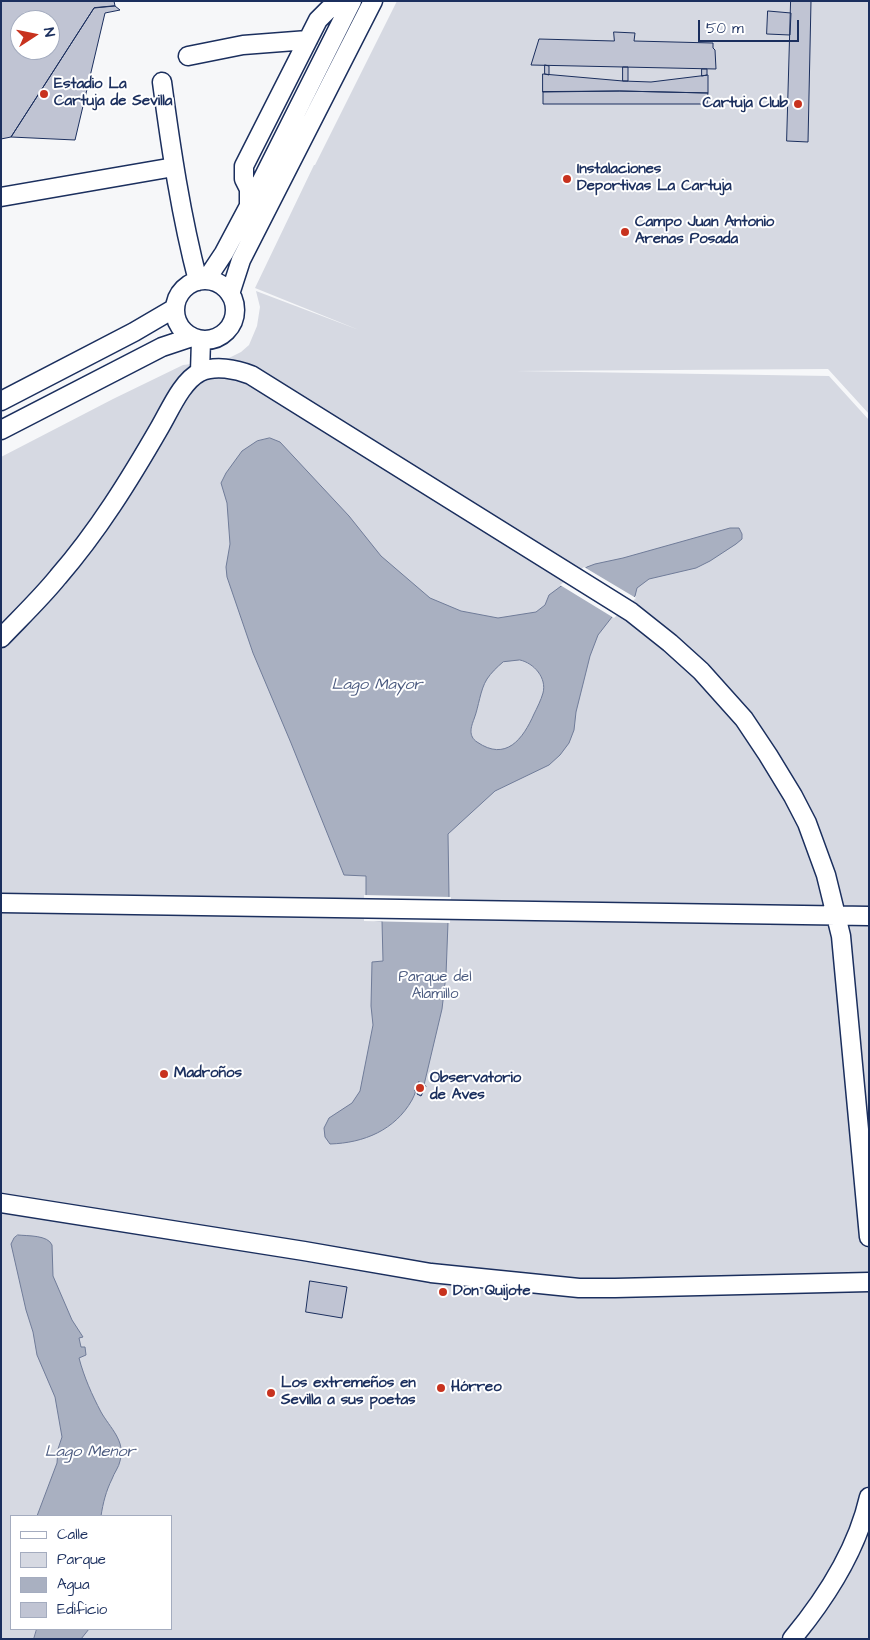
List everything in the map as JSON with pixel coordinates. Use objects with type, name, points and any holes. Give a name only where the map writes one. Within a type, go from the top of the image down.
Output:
[{"type":"street","points":[[249,206],[249,189],[244,179],[244,166],[318,20],[329,9],[344,4],[347,1]]},
{"type":"street","points":[[202,281],[224,253],[352,1]]},
{"type":"street","points":[[230,294],[241,260],[373,1]]},
{"type":"street","points":[[188,56],[242,45],[308,40]]},
{"type":"street","points":[[162,82],[174,167],[188,243],[202,281]]},
{"type":"street","points":[[1,196],[174,167]]},
{"type":"street","points":[[1,430],[162,347],[197,339],[211,340],[220,336],[228,330],[233,322],[235,313],[234,303],[230,294],[224,287],[215,282],[202,281],[189,285],[177,299],[175,308],[179,325],[185,332],[197,339]]},
{"type":"street","points":[[1,401],[134,332],[175,308]]},
{"type":"street","points":[[197,339],[200,372]]},
{"type":"street","points":[[1,638],[58,578],[92,535],[139,463],[184,385],[200,372],[221,368],[236,369],[251,375],[631,612],[670,642],[724,694],[754,733],[793,796],[807,823],[826,875],[841,936],[869,1237]]},
{"type":"street","points":[[1,903],[869,916]]},
{"type":"street","points":[[1,1203],[431,1273],[579,1288],[869,1282]]},
{"type":"street","points":[[792,1639],[818,1606],[846,1559],[869,1497]]},
{"type":"green space","name":"Parque del Alamillo","points":[[397,1],[869,1],[869,414],[828,369],[516,371],[829,376],[869,420],[869,1639],[1,1639],[1,457],[183,365],[225,360],[241,352],[249,345],[257,326],[260,307],[256,291],[359,330],[255,288],[314,165]]},
{"type":"water","name":"Lago Mayor","points":[[270,438],[280,442],[349,516],[381,556],[430,598],[461,611],[498,618],[536,612],[545,605],[549,595],[587,567],[730,528],[739,528],[742,534],[742,539],[710,561],[696,568],[649,579],[637,588],[635,596],[612,617],[598,635],[590,656],[576,712],[574,730],[569,743],[560,755],[549,765],[495,791],[448,834],[449,896],[446,975],[442,1009],[424,1085],[419,1083],[413,1098],[405,1110],[388,1127],[366,1138],[343,1143],[330,1144],[325,1137],[324,1128],[329,1118],[352,1103],[360,1091],[373,1025],[371,1006],[372,962],[383,961],[382,921],[366,920],[366,876],[344,875],[253,653],[227,577],[226,567],[230,544],[227,503],[221,483],[242,451],[257,441]],"holes":[[[520,660],[538,672],[543,682],[543,693],[539,704],[525,732],[512,745],[505,749],[497,750],[487,748],[474,740],[471,731],[485,683],[492,672],[503,662]]]},
{"type":"water","name":"Lago Menor","points":[[18,1235],[32,1236],[46,1239],[52,1245],[53,1276],[72,1320],[83,1337],[79,1338],[81,1347],[85,1347],[86,1355],[79,1358],[83,1372],[101,1412],[116,1435],[121,1447],[119,1465],[106,1493],[101,1515],[37,1515],[57,1463],[58,1449],[62,1437],[55,1397],[37,1355],[33,1332],[26,1310],[11,1244]]},
{"type":"water","points":[[37,1630],[88,1630],[81,1639],[34,1639]]},
{"type":"pier","points":[[584,567],[636,598],[614,618],[560,585]]},
{"type":"pier","points":[[364,895],[451,897],[450,923],[364,921]]},
{"type":"building","points":[[1,1],[114,1],[115,6],[94,8],[11,137],[1,139]]},
{"type":"building","name":"Cartuja Club","points":[[791,1],[811,1],[808,142],[787,141]]},
{"type":"building","points":[[115,6],[120,10],[105,13],[75,140],[11,137],[94,8]]},
{"type":"building","points":[[768,11],[791,13],[790,35],[767,34]]},
{"type":"building","points":[[614,32],[635,33],[634,41],[713,43],[716,69],[531,65],[539,39],[614,41]]},
{"type":"building","points":[[545,65],[549,66],[549,75],[545,74]]},
{"type":"building","points":[[623,67],[628,67],[628,81],[623,81]]},
{"type":"building","points":[[702,69],[707,69],[707,75],[702,76]]},
{"type":"building","points":[[543,74],[651,82],[708,75],[708,93],[543,92]]},
{"type":"building","points":[[543,92],[708,93],[707,104],[543,104]]},
{"type":"building","name":"Observatorio de Aves","points":[[419,1082],[426,1086],[421,1096],[415,1091]]},
{"type":"building","points":[[310,1281],[347,1287],[342,1318],[306,1312]]},
{"type":"place","name":"Estadio La Cartuja de Sevilla","points":[[44,94]]},
{"type":"place","name":"Cartuja Club","points":[[798,104]]},
{"type":"place","name":"Instalaciones Deportivas La Cartuja","points":[[567,179]]},
{"type":"place","name":"Campo Juan Antonio Arenas Posada","points":[[625,232]]},
{"type":"place","name":"Madroños","points":[[164,1074]]},
{"type":"place","name":"Observatorio de Aves","points":[[420,1088]]},
{"type":"place","name":"Don Quijote","points":[[443,1292]]},
{"type":"place","name":"Hórreo","points":[[441,1388]]},
{"type":"place","name":"Los extremeños en Sevilla a sus poetas","points":[[271,1393]]}]
